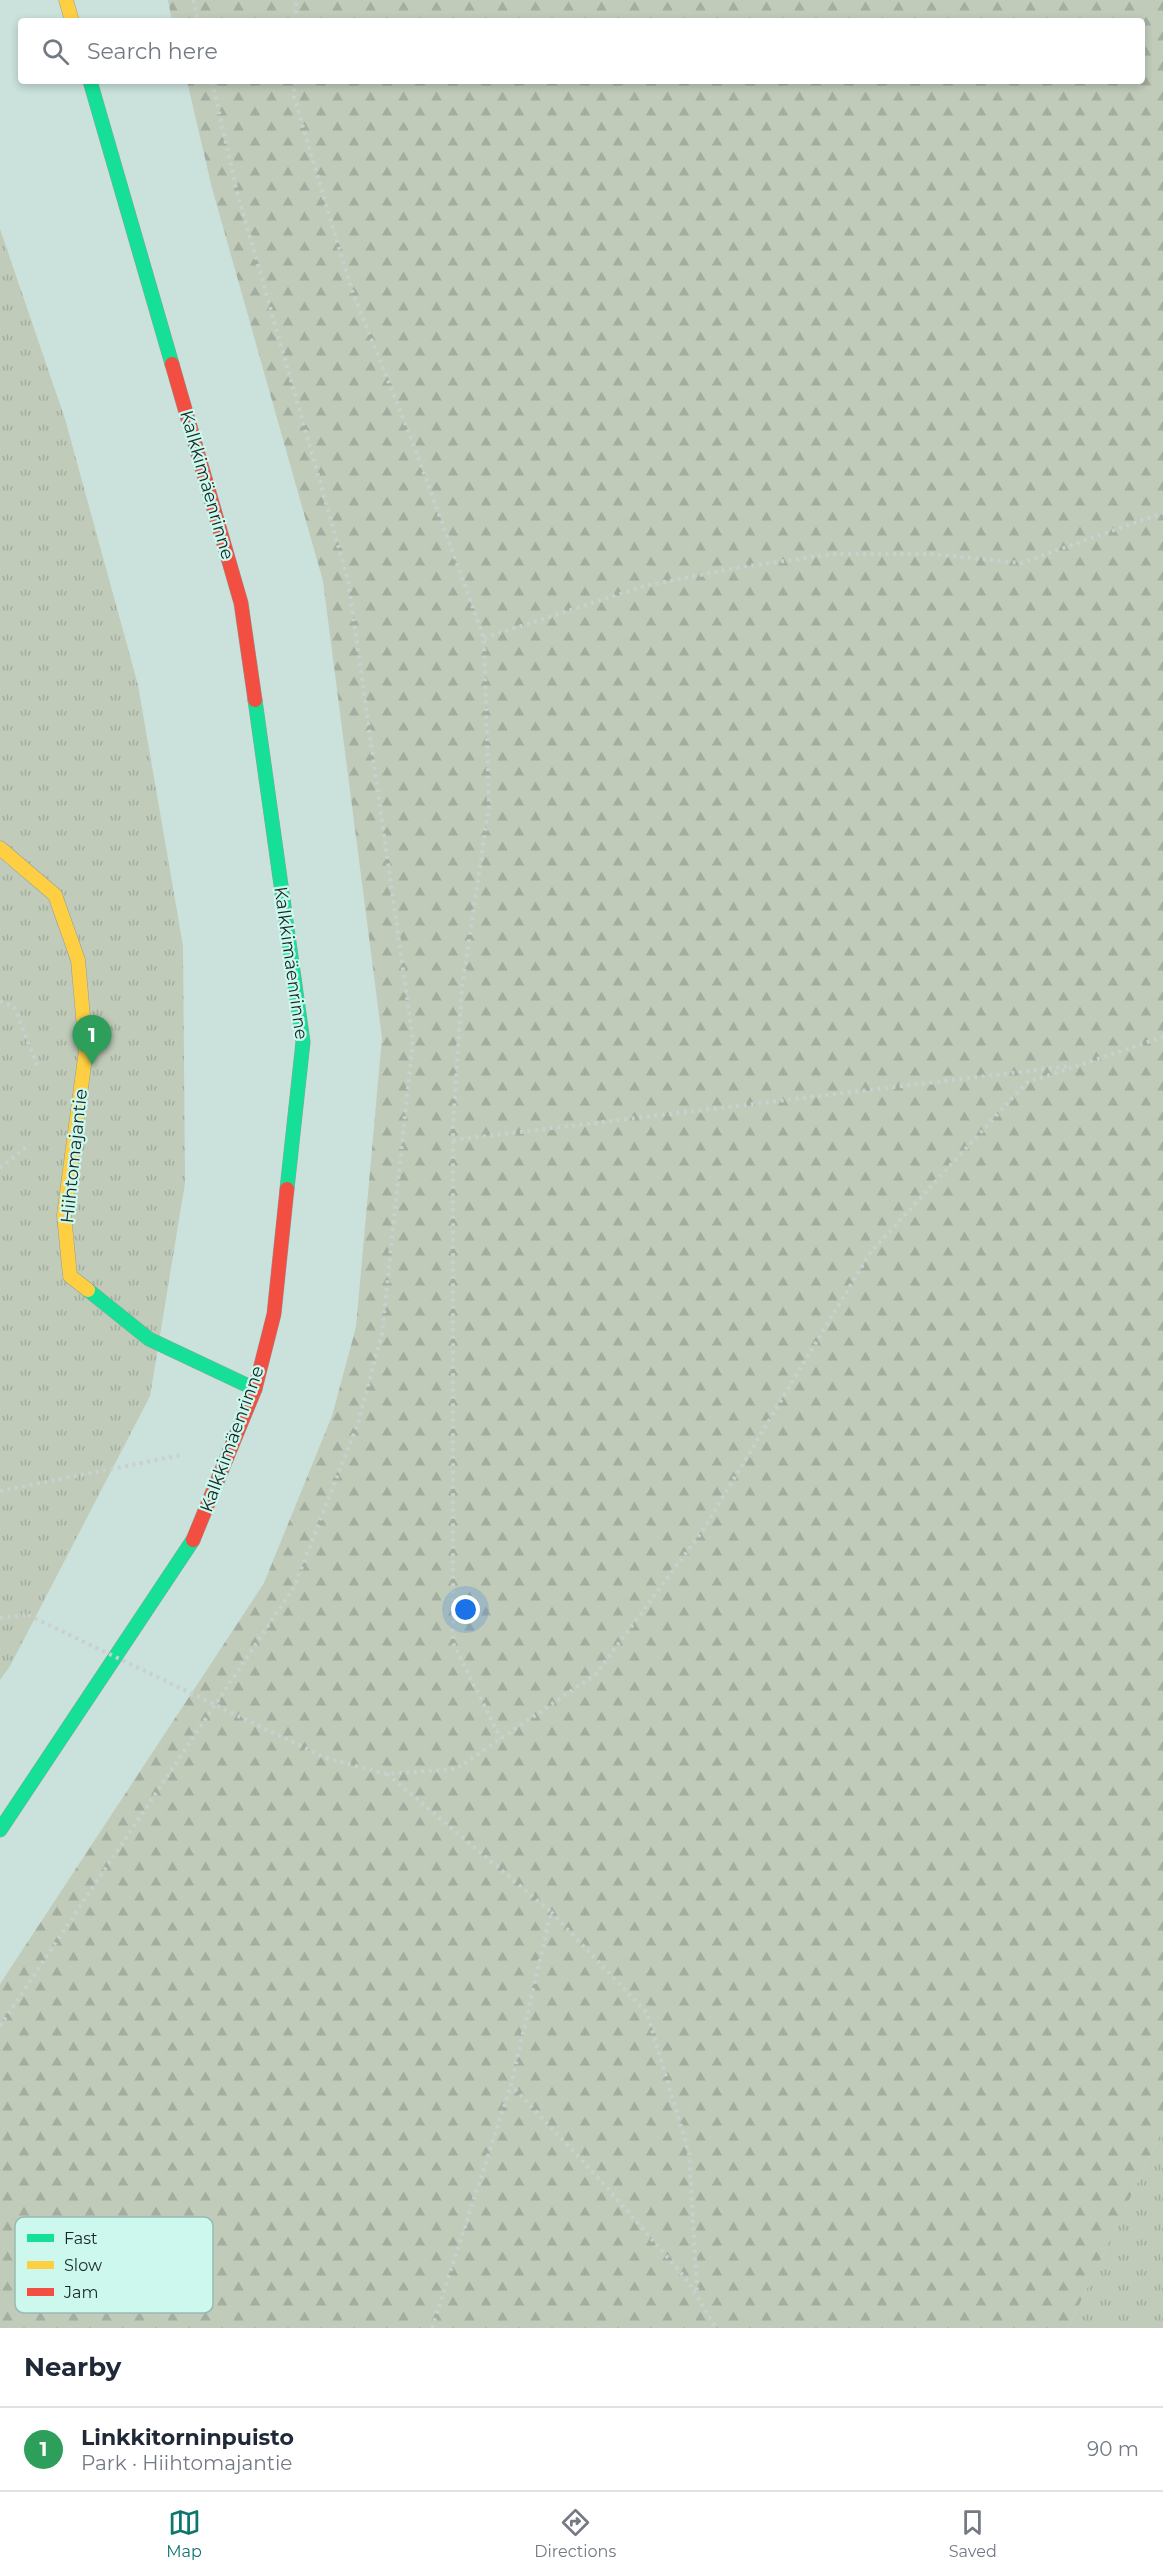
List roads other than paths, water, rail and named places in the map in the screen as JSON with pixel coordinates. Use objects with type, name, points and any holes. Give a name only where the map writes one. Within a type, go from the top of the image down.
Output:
[{"type":"street","points":[[66,0],[71,18]]},
{"type":"street","name":"Kalkkimäenrinne","points":[[0,1830],[196,1536],[255,1389],[274,1314],[303,1042],[241,603],[91,84]]},
{"type":"street","name":"Hiihtomajantie","points":[[0,848],[55,895],[78,960],[86,1050],[64,1215],[70,1276],[149,1339],[255,1389]]},
{"type":"place","name":"Linkkitorninpuisto","points":[[92,1065]]}]
